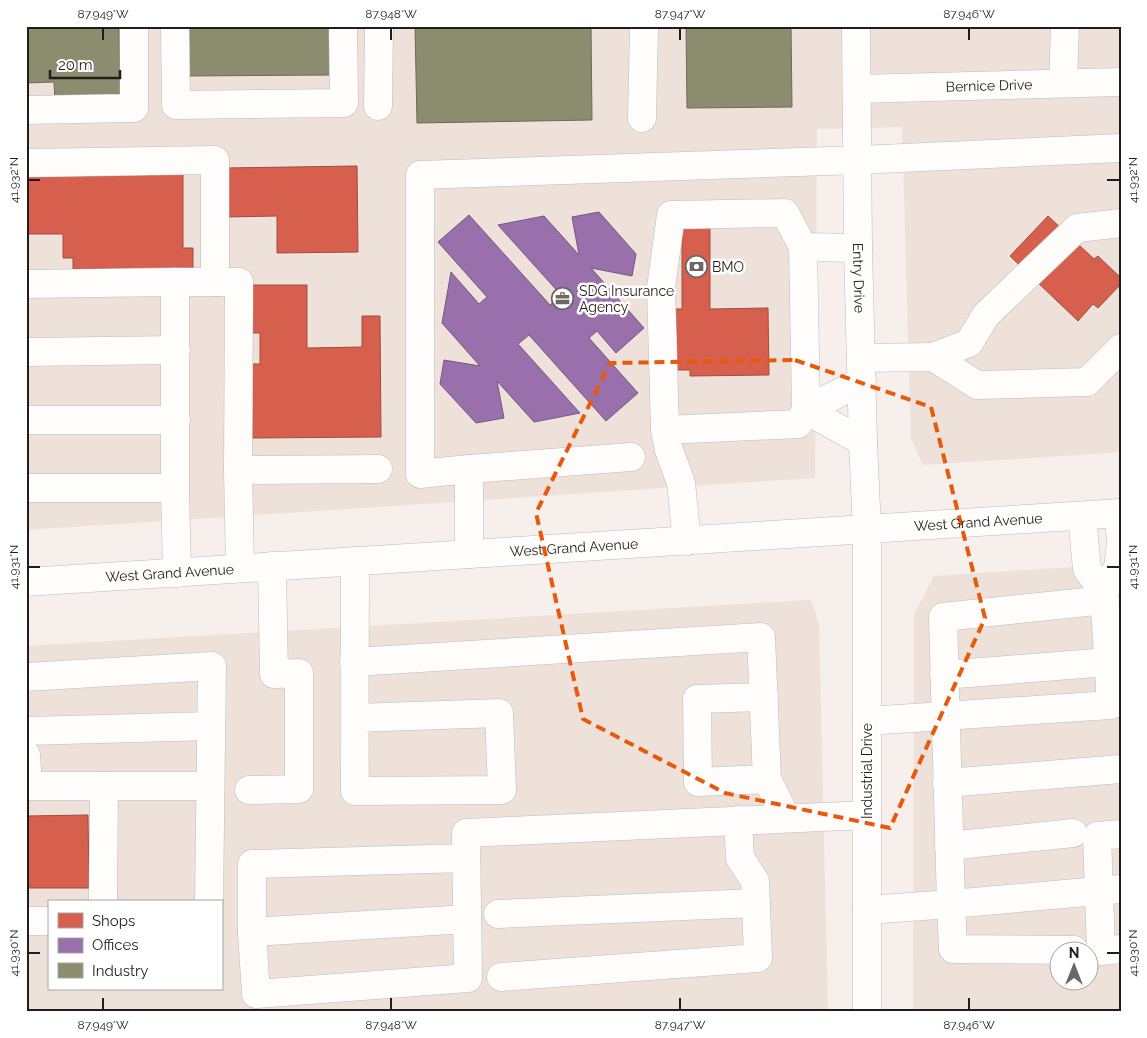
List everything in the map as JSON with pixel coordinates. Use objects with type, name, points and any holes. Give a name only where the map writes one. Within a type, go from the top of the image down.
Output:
[{"type":"street","points":[[26,110],[134,108],[134,26]]},
{"type":"street","points":[[175,26],[176,105],[344,102],[343,26]]},
{"type":"street","points":[[378,106],[379,26]]},
{"type":"street","points":[[642,118],[644,26]]},
{"type":"street","name":"Entry Drive","points":[[856,26],[858,248],[867,530]]},
{"type":"street","points":[[1063,83],[1065,26]]},
{"type":"street","name":"Bernice Drive","points":[[857,89],[1121,82]]},
{"type":"street","points":[[631,457],[420,474],[420,175],[858,160],[1121,148]]},
{"type":"street","points":[[26,163],[215,160],[215,282]]},
{"type":"street","points":[[687,541],[681,483],[668,450],[665,430],[661,288],[671,215],[786,213],[803,247],[806,410]]},
{"type":"street","points":[[665,430],[798,424],[806,410],[862,369],[933,356],[969,343],[986,315],[1077,228],[1121,223]]},
{"type":"street","points":[[803,247],[858,248]]},
{"type":"street","points":[[175,282],[177,573]]},
{"type":"street","points":[[26,284],[239,282],[238,470],[240,568]]},
{"type":"street","points":[[933,356],[977,385],[1087,382],[1121,348]]},
{"type":"street","points":[[26,352],[176,350]]},
{"type":"street","points":[[806,410],[863,442]]},
{"type":"street","points":[[26,420],[176,420]]},
{"type":"street","points":[[238,470],[378,469]]},
{"type":"street","points":[[469,469],[469,554]]},
{"type":"street","points":[[26,488],[175,488]]},
{"type":"street","points":[[1114,686],[1110,595],[1118,567],[1121,544],[1120,513]]},
{"type":"street","name":"West Grand Avenue","points":[[26,582],[1120,513]]},
{"type":"street","points":[[1082,516],[1086,569],[1110,595]]},
{"type":"street","name":"Industrial Drive","points":[[867,530],[867,1012]]},
{"type":"street","points":[[354,561],[354,718],[355,791],[502,790],[499,713],[354,718]]},
{"type":"street","points":[[250,790],[299,790],[299,673],[274,674],[272,566]]},
{"type":"street","points":[[1050,950],[954,949],[949,846],[943,617],[1110,595]]},
{"type":"street","points":[[354,662],[761,637],[767,779],[786,818]]},
{"type":"street","points":[[26,677],[212,666],[209,900]]},
{"type":"street","points":[[944,675],[1114,686]]},
{"type":"street","points":[[867,721],[945,716],[1114,686]]},
{"type":"street","points":[[764,697],[697,699],[698,782],[767,779]]},
{"type":"street","points":[[26,731],[211,726]]},
{"type":"street","points":[[26,755],[28,786],[210,786]]},
{"type":"street","points":[[947,783],[1121,769]]},
{"type":"street","points":[[103,900],[104,786]]},
{"type":"street","points":[[466,858],[252,864],[252,932],[256,994],[468,978],[466,833],[867,815]]},
{"type":"street","points":[[501,977],[758,958],[755,881],[740,858],[738,820]]},
{"type":"street","points":[[949,846],[1073,833]]},
{"type":"street","points":[[1121,834],[1098,836],[1110,890],[1101,951],[1121,949]]},
{"type":"street","points":[[867,910],[1110,890]]},
{"type":"street","points":[[498,914],[756,903]]},
{"type":"street","points":[[252,932],[467,919]]},
{"type":"street","points":[[26,921],[48,920]]},
{"type":"highlighted area","points":[[795,360],[931,407],[985,618],[890,828],[725,793],[583,719],[536,513],[610,363]]},
{"type":"shaded area","points":[[26,26],[1121,26],[1121,452],[923,465],[911,439],[902,127],[817,129],[815,478],[26,530]]},
{"type":"shaded area","points":[[1121,564],[1121,1012],[913,1012],[914,614],[934,576]]},
{"type":"shaded area","points":[[811,600],[819,624],[828,1012],[26,1012],[26,646]]},
{"type":"building: Shops","points":[[357,166],[358,252],[277,253],[277,216],[226,217],[225,168]]},
{"type":"building: Shops","points":[[183,170],[183,248],[193,248],[193,269],[73,269],[73,258],[63,258],[63,234],[26,234],[26,171]]},
{"type":"building: Shops","points":[[1048,216],[1094,259],[1098,256],[1121,278],[1121,284],[1098,308],[1093,304],[1078,321],[1010,256]]},
{"type":"building: Shops","name":"BMO","points":[[682,225],[710,225],[710,309],[768,308],[769,375],[690,376],[690,370],[669,370],[669,309],[682,309]]},
{"type":"building: Shops","points":[[253,285],[307,285],[307,348],[362,347],[362,316],[380,316],[381,437],[250,438],[249,364],[260,364],[260,333],[253,333]]},
{"type":"building: Shops","points":[[88,815],[89,888],[26,888],[26,816]]},
{"type":"building: Offices","points":[[599,212],[636,254],[632,276],[591,268],[644,328],[616,353],[597,331],[589,338],[638,393],[606,421],[529,335],[518,344],[580,413],[534,422],[497,381],[504,418],[476,423],[440,384],[444,360],[480,366],[442,323],[451,272],[479,304],[487,297],[438,242],[469,215],[550,305],[561,295],[498,225],[544,216],[579,255],[572,217]]},
{"type":"building: Industry","points":[[26,26],[119,26],[120,99],[55,101],[54,82],[26,83]]},
{"type":"building: Industry","points":[[183,26],[331,26],[331,75],[183,76]]},
{"type":"building: Industry","points":[[415,26],[591,26],[592,120],[417,123]]},
{"type":"building: Industry","points":[[686,26],[791,26],[792,107],[687,108]]},
{"type":"place","name":"BMO","points":[[696,267]]},
{"type":"place","name":"SDG Insurance Agency","points":[[563,299]]}]
